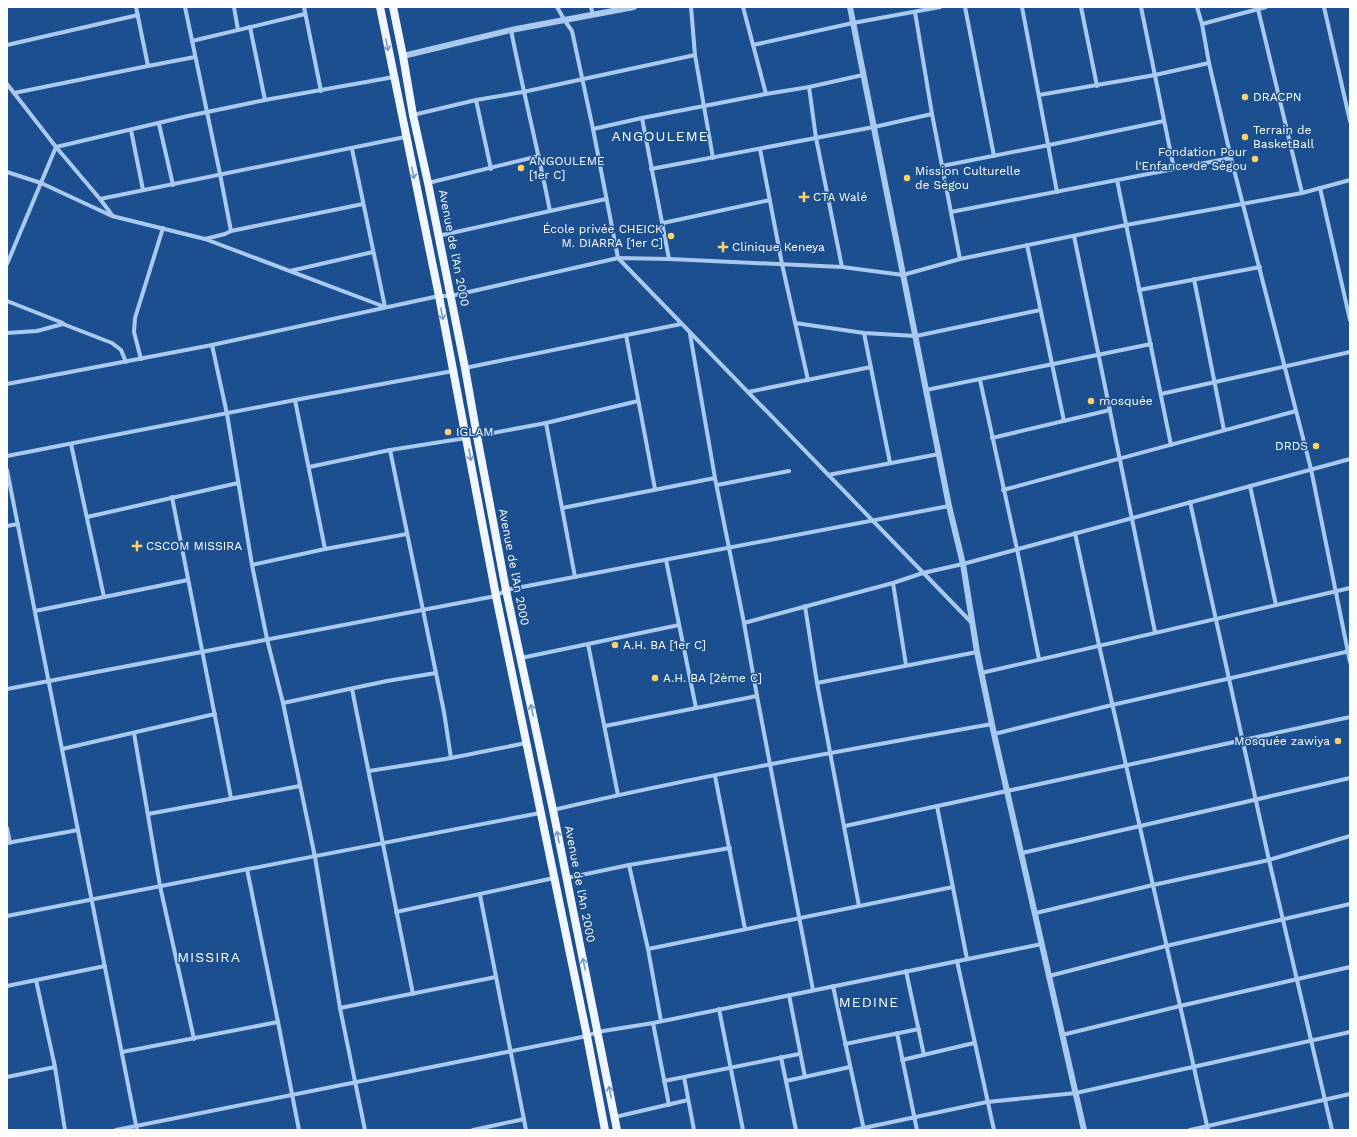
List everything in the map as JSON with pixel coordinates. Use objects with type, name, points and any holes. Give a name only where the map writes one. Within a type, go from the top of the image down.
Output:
[{"type":"main road","name":"Avenue de l'An 2000","points":[[380,7],[405,137],[439,296],[496,596],[605,1130]]},
{"type":"main road","name":"Avenue de l'An 2000","points":[[392,7],[451,296],[506,590],[553,810],[618,1130]]},
{"type":"street","points":[[136,7],[148,66]]},
{"type":"street","points":[[184,7],[231,231]]},
{"type":"street","points":[[234,7],[238,30]]},
{"type":"street","points":[[304,7],[321,91]]},
{"type":"street","points":[[557,7],[564,21],[572,31],[593,128],[618,258],[971,622]]},
{"type":"street","points":[[591,7],[593,15]]},
{"type":"street","points":[[403,56],[511,30],[634,7]]},
{"type":"street","points":[[691,7],[695,55],[713,158]]},
{"type":"street","points":[[743,7],[766,94]]},
{"type":"street","points":[[850,7],[949,506],[963,564],[971,622],[981,673],[1084,1130]]},
{"type":"street","points":[[753,45],[853,23],[940,7]]},
{"type":"street","points":[[965,7],[994,156]]},
{"type":"street","points":[[1022,7],[1057,192]]},
{"type":"street","points":[[1081,7],[1097,86]]},
{"type":"street","points":[[1141,7],[1174,169]]},
{"type":"street","points":[[1197,7],[1231,158],[1311,469],[1350,662]]},
{"type":"street","points":[[1202,24],[1266,7]]},
{"type":"street","points":[[1324,7],[1350,121]]},
{"type":"street","points":[[1258,9],[1302,193]]},
{"type":"street","points":[[915,12],[932,114],[960,259]]},
{"type":"street","points":[[192,41],[305,14]]},
{"type":"street","points":[[7,45],[138,15]]},
{"type":"street","points":[[250,27],[265,100]]},
{"type":"street","points":[[511,30],[523,92],[539,156],[550,210]]},
{"type":"street","points":[[413,115],[476,100],[523,92],[695,55]]},
{"type":"street","points":[[14,93],[195,58]]},
{"type":"street","points":[[1039,95],[1097,86],[1209,64]]},
{"type":"street","points":[[593,128],[809,87],[864,75]]},
{"type":"street","points":[[56,147],[207,112],[394,77]]},
{"type":"street","points":[[7,84],[112,216]]},
{"type":"street","points":[[809,87],[816,138],[842,267]]},
{"type":"street","points":[[476,100],[491,169]]},
{"type":"street","points":[[651,169],[874,128],[932,114]]},
{"type":"street","points":[[642,118],[669,258]]},
{"type":"street","points":[[942,166],[1049,146],[1164,121]]},
{"type":"street","points":[[158,124],[173,185]]},
{"type":"street","points":[[131,130],[143,190]]},
{"type":"street","points":[[100,199],[352,149],[405,137]]},
{"type":"street","points":[[7,264],[56,147]]},
{"type":"street","points":[[352,149],[385,307]]},
{"type":"street","points":[[760,149],[782,264],[808,380]]},
{"type":"street","points":[[428,182],[491,169],[539,156]]},
{"type":"street","points":[[951,212],[1231,158]]},
{"type":"street","points":[[7,172],[41,183],[112,216],[205,239],[385,307]]},
{"type":"street","points":[[1118,180],[1171,445]]},
{"type":"street","points":[[7,384],[212,345],[439,296],[451,296],[618,258],[669,258],[842,267],[903,275],[960,259],[1126,225],[1244,205],[1302,193],[1350,180]]},
{"type":"street","points":[[1320,188],[1350,320]]},
{"type":"street","points":[[438,236],[550,210],[606,199]]},
{"type":"street","points":[[663,223],[770,200]]},
{"type":"street","points":[[205,239],[226,234],[231,231],[363,204]]},
{"type":"street","points":[[141,359],[134,332],[135,318],[163,228]]},
{"type":"street","points":[[1074,236],[1119,459],[1133,517],[1155,632]]},
{"type":"street","points":[[1027,246],[1064,421]]},
{"type":"street","points":[[289,271],[373,252]]},
{"type":"street","points":[[1140,290],[1260,267]]},
{"type":"street","points":[[1194,279],[1224,430]]},
{"type":"street","points":[[7,301],[112,343],[121,350],[126,362]]},
{"type":"street","points":[[795,323],[864,333],[916,336],[1040,310]]},
{"type":"street","points":[[7,333],[37,331],[63,324]]},
{"type":"street","points":[[465,368],[681,324]]},
{"type":"street","points":[[690,333],[715,478],[744,623],[813,990]]},
{"type":"street","points":[[864,333],[890,463]]},
{"type":"street","points":[[626,335],[655,489]]},
{"type":"street","points":[[926,390],[1151,344]]},
{"type":"street","points":[[212,345],[227,414],[252,565],[267,639],[284,703],[315,857],[340,1008],[365,1130]]},
{"type":"street","points":[[1161,394],[1350,352]]},
{"type":"street","points":[[748,392],[871,367]]},
{"type":"street","points":[[7,456],[453,371]]},
{"type":"street","points":[[980,380],[1017,549],[1039,659]]},
{"type":"street","points":[[295,400],[325,549]]},
{"type":"street","points":[[477,436],[546,423],[638,401]]},
{"type":"street","points":[[992,438],[1110,410]]},
{"type":"street","points":[[1003,490],[1296,411]]},
{"type":"street","points":[[546,423],[576,577]]},
{"type":"street","points":[[308,467],[390,450],[466,438]]},
{"type":"street","points":[[71,444],[104,597]]},
{"type":"street","points":[[390,450],[452,758]]},
{"type":"street","points":[[828,475],[939,454]]},
{"type":"street","points":[[744,623],[923,573],[963,564],[1350,459]]},
{"type":"street","points":[[7,470],[137,1128]]},
{"type":"street","points":[[717,485],[789,471]]},
{"type":"street","points":[[562,508],[715,478]]},
{"type":"street","points":[[87,516],[238,482]]},
{"type":"street","points":[[1250,486],[1276,605]]},
{"type":"street","points":[[172,497],[231,798]]},
{"type":"street","points":[[1190,502],[1269,860],[1284,919],[1332,1130]]},
{"type":"street","points":[[7,689],[496,596],[506,590],[949,506]]},
{"type":"street","points":[[7,526],[18,524]]},
{"type":"street","points":[[1075,533],[1207,1128]]},
{"type":"street","points":[[252,565],[325,549],[407,534]]},
{"type":"street","points":[[666,560],[696,708]]},
{"type":"street","points":[[35,611],[188,580]]},
{"type":"street","points":[[893,582],[906,665]]},
{"type":"street","points":[[981,673],[1350,588]]},
{"type":"street","points":[[805,606],[817,683],[859,906]]},
{"type":"street","points":[[521,658],[679,625]]},
{"type":"street","points":[[588,644],[618,795]]},
{"type":"street","points":[[994,734],[1112,705],[1349,651]]},
{"type":"street","points":[[817,683],[977,652]]},
{"type":"street","points":[[284,703],[387,681],[436,673]]},
{"type":"street","points":[[352,689],[412,994]]},
{"type":"street","points":[[605,726],[757,696]]},
{"type":"street","points":[[62,749],[214,714]]},
{"type":"street","points":[[845,826],[1350,717]]},
{"type":"street","points":[[553,810],[618,795],[830,753],[992,724]]},
{"type":"street","points":[[134,733],[160,886],[194,1039]]},
{"type":"street","points":[[369,771],[452,758],[526,743]]},
{"type":"street","points":[[715,776],[745,929]]},
{"type":"street","points":[[1022,853],[1350,778]]},
{"type":"street","points":[[148,814],[300,786]]},
{"type":"street","points":[[937,806],[967,959]]},
{"type":"street","points":[[7,916],[540,813]]},
{"type":"street","points":[[7,828],[8,843],[78,830]]},
{"type":"street","points":[[1036,913],[1152,885],[1269,860],[1350,836]]},
{"type":"street","points":[[566,878],[629,865],[730,848]]},
{"type":"street","points":[[629,865],[648,949],[661,1021]]},
{"type":"street","points":[[247,869],[299,1130]]},
{"type":"street","points":[[396,912],[554,878]]},
{"type":"street","points":[[648,949],[953,887]]},
{"type":"street","points":[[480,895],[526,1130]]},
{"type":"street","points":[[1049,976],[1166,946],[1350,904]]},
{"type":"street","points":[[116,1130],[137,1128],[355,1082],[587,1036],[598,1032],[661,1021],[1042,944]]},
{"type":"street","points":[[956,961],[994,1130]]},
{"type":"street","points":[[7,986],[105,966]]},
{"type":"street","points":[[1062,1035],[1350,967]]},
{"type":"street","points":[[906,971],[924,1055]]},
{"type":"street","points":[[340,1008],[496,977]]},
{"type":"street","points":[[36,980],[55,1067],[64,1130]]},
{"type":"street","points":[[833,986],[864,1129]]},
{"type":"street","points":[[789,995],[799,1054],[805,1077]]},
{"type":"street","points":[[719,1009],[743,1130]]},
{"type":"street","points":[[122,1052],[278,1022]]},
{"type":"street","points":[[654,1022],[669,1104]]},
{"type":"street","points":[[845,1044],[919,1029]]},
{"type":"street","points":[[854,1130],[988,1102],[1076,1093],[1350,1032]]},
{"type":"street","points":[[897,1033],[917,1130]]},
{"type":"street","points":[[902,1060],[974,1043]]},
{"type":"street","points":[[664,1081],[799,1054]]},
{"type":"street","points":[[781,1057],[796,1130]]},
{"type":"street","points":[[7,1076],[55,1067]]},
{"type":"street","points":[[786,1081],[850,1067]]},
{"type":"street","points":[[684,1077],[694,1130]]},
{"type":"street","points":[[1190,1130],[1207,1128],[1350,1094]]},
{"type":"street","points":[[615,1117],[688,1100]]},
{"type":"street","points":[[473,1130],[524,1119]]},
{"type":"place","name":"DRACPN","points":[[1245,97]]},
{"type":"place","name":"Terrain de BasketBall","points":[[1245,137]]},
{"type":"place","name":"Fondation Pour l'Enfance de Ségou","points":[[1255,159]]},
{"type":"place","name":"ANGOULEME [1er C]","points":[[521,168]]},
{"type":"place","name":"Mission Culturelle de Ségou","points":[[907,178]]},
{"type":"place","name":"CTA Walé","points":[[804,197]]},
{"type":"place","name":"École privée CHEICK M. DIARRA [1er C]","points":[[671,236]]},
{"type":"place","name":"Clinique Keneya","points":[[723,247]]},
{"type":"place","name":"mosquée","points":[[1091,401]]},
{"type":"place","name":"IGLAM","points":[[448,432]]},
{"type":"place","name":"DRDS","points":[[1316,446]]},
{"type":"place","name":"CSCOM MISSIRA","points":[[137,546]]},
{"type":"place","name":"A.H. BA [1er C]","points":[[615,645]]},
{"type":"place","name":"A.H. BA [2ème C]","points":[[655,678]]},
{"type":"place","name":"Mosquée zawiya","points":[[1338,741]]},
{"type":"district","name":"ANGOULEME","points":[[660,136]]},
{"type":"district","name":"MISSIRA","points":[[209,957]]},
{"type":"district","name":"MEDINE","points":[[869,1002]]}]
